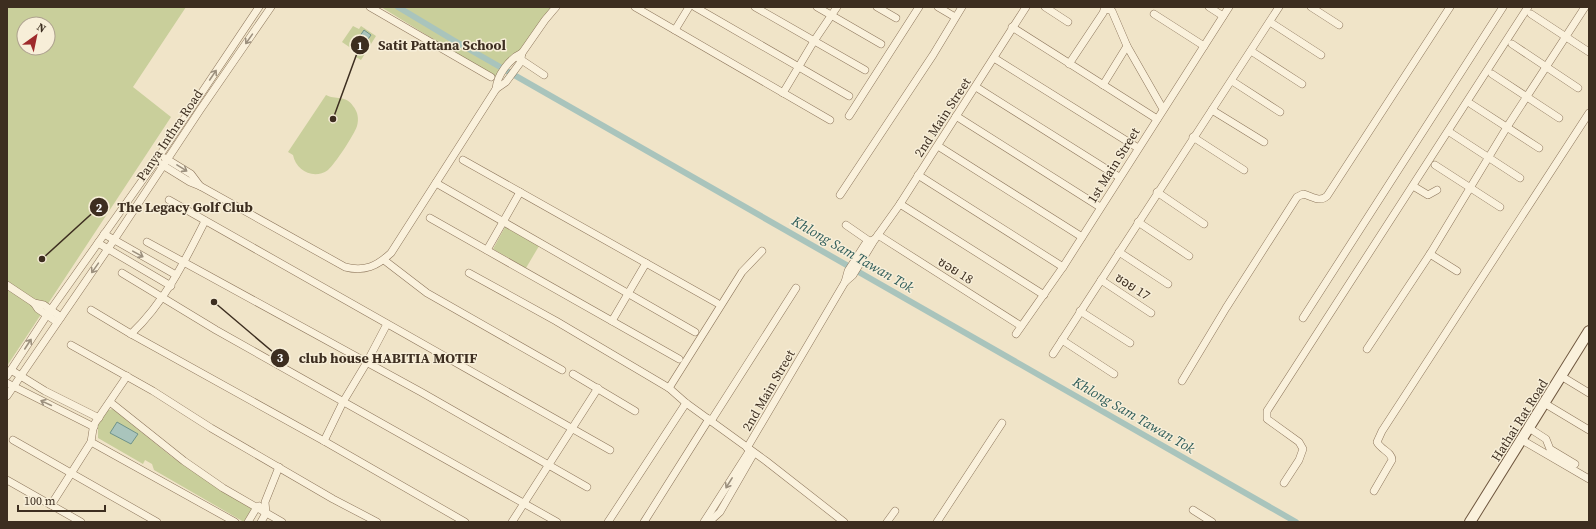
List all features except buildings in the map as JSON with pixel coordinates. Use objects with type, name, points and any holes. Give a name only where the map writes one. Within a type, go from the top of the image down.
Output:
[{"type":"main road","name":"Hathai Rat Road","points":[[1470,522],[1589,332]]},
{"type":"street","name":"Panya Inthra Road","points":[[9,373],[49,313],[158,158],[258,7]]},
{"type":"street","name":"Panya Inthra Road","points":[[7,396],[10,385],[20,376],[108,249],[165,162],[271,7]]},
{"type":"street","points":[[370,7],[495,78]]},
{"type":"street","points":[[158,158],[190,182],[200,186],[345,267],[353,270],[373,267],[384,260],[391,253],[496,89],[506,82],[518,58],[556,7]]},
{"type":"street","points":[[635,7],[830,120]]},
{"type":"street","points":[[675,30],[689,7]]},
{"type":"street","points":[[695,7],[849,96]]},
{"type":"street","points":[[756,7],[865,70]]},
{"type":"street","points":[[817,7],[881,44]]},
{"type":"street","points":[[783,93],[814,41],[837,7]]},
{"type":"street","points":[[877,7],[896,18]]},
{"type":"street","points":[[849,116],[919,7]]},
{"type":"street","points":[[938,7],[955,17]]},
{"type":"street","points":[[840,195],[929,61],[962,7]]},
{"type":"street","name":"2nd Main Street","points":[[751,450],[845,282],[859,260],[866,243],[874,240],[900,204],[1026,7]]},
{"type":"street","points":[[1044,7],[1068,22]]},
{"type":"street","points":[[1209,7],[1223,16]]},
{"type":"street","name":"1st Main Street","points":[[1016,334],[1044,295],[1082,237],[1229,7]]},
{"type":"street","points":[[1053,354],[1279,7]]},
{"type":"street","points":[[1311,7],[1339,25]]},
{"type":"street","points":[[1182,382],[1226,308],[1297,197],[1303,194],[1319,200],[1325,199],[1328,196],[1450,7]]},
{"type":"street","points":[[1303,318],[1503,7]]},
{"type":"street","points":[[1367,349],[1430,254],[1507,127],[1585,7],[1589,10]]},
{"type":"street","points":[[1069,64],[1108,8],[1112,11],[1127,46],[1163,109]]},
{"type":"street","points":[[1284,483],[1299,460],[1303,450],[1299,442],[1267,419],[1267,411],[1529,10],[1589,52]]},
{"type":"street","points":[[1154,14],[1204,46]]},
{"type":"street","points":[[1270,22],[1321,55]]},
{"type":"street","points":[[1012,27],[1157,119]]},
{"type":"street","points":[[1512,44],[1578,88]]},
{"type":"street","points":[[1103,85],[1127,46]]},
{"type":"street","points":[[1251,51],[1302,84]]},
{"type":"street","points":[[495,78],[518,58]]},
{"type":"street","points":[[518,58],[544,75]]},
{"type":"street","points":[[994,58],[1138,148]]},
{"type":"street","points":[[1492,74],[1559,118]]},
{"type":"street","points":[[495,78],[496,89]]},
{"type":"street","points":[[1232,81],[1280,112]]},
{"type":"street","points":[[976,87],[1120,177]]},
{"type":"street","points":[[1471,104],[1539,148]]},
{"type":"street","points":[[1212,110],[1264,142]]},
{"type":"street","points":[[1374,492],[1392,460],[1391,454],[1378,445],[1377,442],[1382,431],[1589,113]]},
{"type":"street","points":[[956,116],[1100,207]]},
{"type":"street","points":[[1451,133],[1520,178]]},
{"type":"street","points":[[1193,137],[1244,170]]},
{"type":"street","points":[[938,146],[1082,237]]},
{"type":"street","points":[[463,160],[717,303]]},
{"type":"street","points":[[1435,165],[1500,207]]},
{"type":"street","points":[[918,175],[1063,266]]},
{"type":"street","points":[[436,183],[695,332]]},
{"type":"street","points":[[1413,186],[1428,195],[1437,190]]},
{"type":"street","points":[[487,250],[520,192]]},
{"type":"street","points":[[1158,192],[1204,224]]},
{"type":"street","points":[[169,200],[610,450]]},
{"type":"street","points":[[900,204],[1044,295]]},
{"type":"street","points":[[430,218],[678,360]]},
{"type":"street","points":[[131,334],[143,322],[171,286],[176,275],[185,262],[205,221]]},
{"type":"street","points":[[1138,222],[1189,256]]},
{"type":"street","name":"ซอย 18","points":[[846,225],[1021,326]]},
{"type":"street","points":[[104,234],[176,275]]},
{"type":"street","points":[[147,242],[367,362],[587,487]]},
{"type":"street","points":[[98,243],[171,286]]},
{"type":"street","points":[[669,388],[742,272],[762,251]]},
{"type":"street","points":[[1119,252],[1168,284]]},
{"type":"street","points":[[1430,254],[1457,271]]},
{"type":"street","points":[[384,260],[427,293],[562,370]]},
{"type":"street","points":[[612,322],[646,263]]},
{"type":"street","points":[[122,273],[161,298],[557,522]]},
{"type":"street","points":[[469,273],[556,321],[669,388],[686,403],[751,450],[844,522]]},
{"type":"street","name":"ซอย 17","points":[[1101,280],[1151,312]]},
{"type":"street","points":[[7,285],[34,303],[38,309],[59,319]]},
{"type":"street","points":[[644,522],[796,288]]},
{"type":"street","points":[[90,310],[465,522]]},
{"type":"street","points":[[1080,311],[1130,343]]},
{"type":"street","points":[[324,441],[343,402],[367,362],[387,324]]},
{"type":"street","points":[[1062,340],[1114,374]]},
{"type":"street","points":[[72,345],[127,376],[210,428],[377,522]]},
{"type":"street","points":[[9,373],[20,376],[63,401],[99,418]]},
{"type":"street","points":[[573,374],[635,410]]},
{"type":"street","points":[[51,505],[91,442],[94,427],[99,418],[127,376]]},
{"type":"street","points":[[1561,376],[1589,393]]},
{"type":"street","points":[[10,385],[94,427]]},
{"type":"street","points":[[512,522],[598,388]]},
{"type":"street","points":[[59,409],[63,401]]},
{"type":"street","points":[[110,402],[184,461],[223,488],[282,522]]},
{"type":"street","points":[[608,522],[686,403]]},
{"type":"street","points":[[1544,403],[1589,430]]},
{"type":"street","points":[[937,522],[1002,422]]},
{"type":"street","points":[[1529,428],[1546,439],[1550,449],[1575,464]]},
{"type":"street","points":[[13,440],[157,522]]},
{"type":"street","points":[[1522,440],[1589,479]]},
{"type":"street","points":[[91,442],[235,522]]},
{"type":"street","points":[[704,522],[751,450]]},
{"type":"street","points":[[708,522],[720,512],[751,450]]},
{"type":"street","points":[[261,522],[266,513],[265,502],[279,467]]},
{"type":"street","points":[[7,480],[81,522]]},
{"type":"street","points":[[248,522],[257,507],[265,502]]},
{"type":"street","points":[[1193,510],[1212,522]]},
{"type":"street","points":[[887,522],[895,511]]},
{"type":"green space","points":[[7,7],[186,7],[133,87],[171,117],[7,366]]},
{"type":"green space","points":[[381,7],[552,7],[498,79]]},
{"type":"green space","points":[[353,26],[359,29],[361,26],[376,36],[361,60],[356,57],[358,53],[342,42]]},
{"type":"green space","points":[[326,95],[347,100],[355,108],[358,123],[348,142],[331,167],[323,173],[312,174],[306,172],[298,166],[293,155],[288,152]]},
{"type":"green space","points":[[505,227],[539,246],[526,268],[493,249]]},
{"type":"green space","points":[[113,409],[172,457],[252,508],[244,522],[154,470],[152,464],[145,460],[143,464],[98,438],[98,425],[108,410]]},
{"type":"water","points":[[364,30],[371,35],[358,53],[351,49]]},
{"type":"water","points":[[117,422],[138,434],[131,444],[110,433]]},
{"type":"waterway","name":"Khlong Sam Tawan Tok","points":[[398,7],[453,40],[1296,522]]},
{"type":"place","name":"Satit Pattana School","points":[[333,119]]},
{"type":"place","name":"The Legacy Golf Club","points":[[42,259]]},
{"type":"place","name":"club house HABITIA MOTIF","points":[[214,302]]}]
